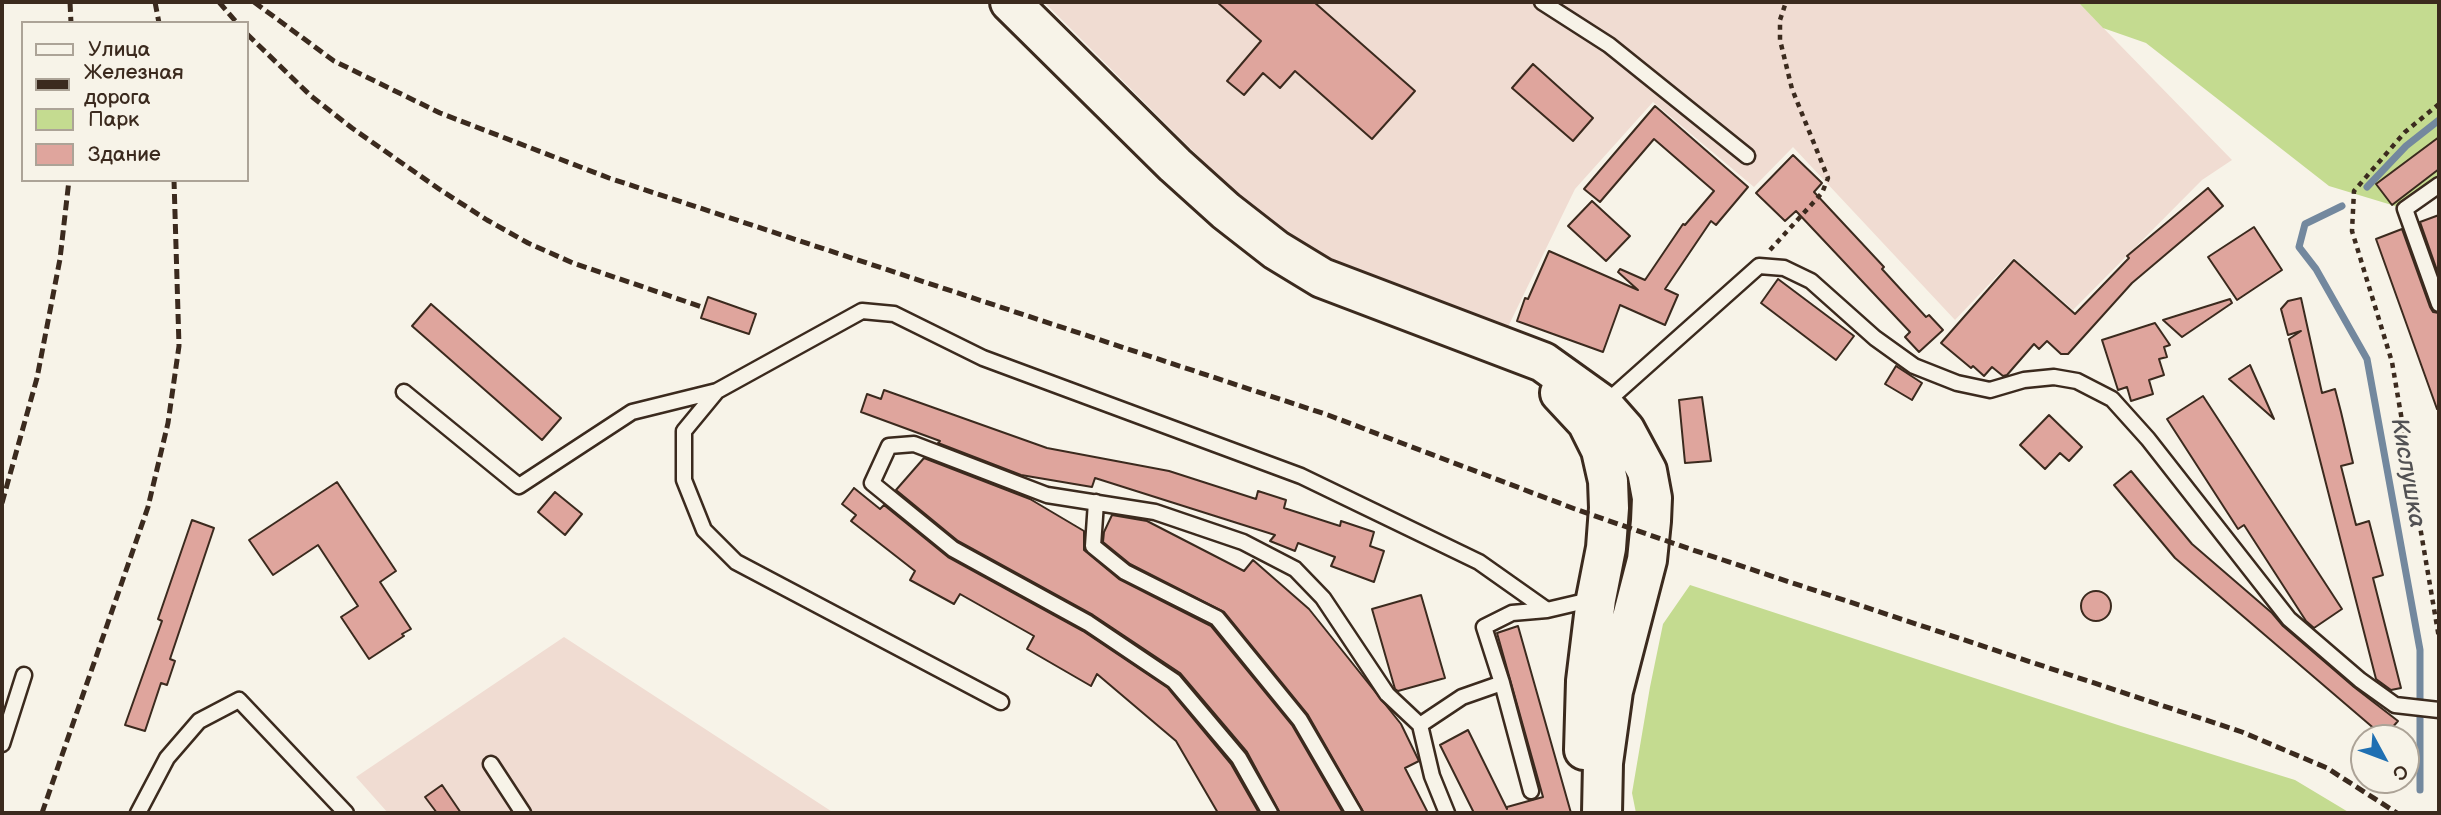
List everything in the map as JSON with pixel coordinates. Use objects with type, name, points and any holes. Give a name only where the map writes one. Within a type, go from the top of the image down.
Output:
[{"type":"main road","points":[[1010,2],[1175,165],[1226,211],[1276,250],[1322,278],[1543,362],[1603,405],[1625,430],[1647,471],[1652,498],[1647,560],[1613,691],[1603,763],[1602,813]]},
{"type":"main road","points":[[1507,348],[1569,400],[1587,422],[1601,450],[1608,481],[1606,548],[1596,599],[1586,681],[1584,737],[1592,813]]},
{"type":"lane","points":[[1542,2],[1618,52],[1747,156]]},
{"type":"lane","points":[[2439,185],[2404,209],[2439,304]]},
{"type":"lane","points":[[1603,405],[1759,266],[1784,268],[1811,281],[1875,338],[1914,366],[1957,383],[1990,390],[2024,380],[2054,377],[2077,381],[2112,400],[2148,439],[2289,619],[2360,680],[2395,705],[2439,710]]},
{"type":"lane","points":[[404,392],[519,486],[632,412],[717,391],[862,311],[894,314],[983,358],[1301,476],[1479,562],[1547,610]]},
{"type":"lane","points":[[717,391],[684,431],[684,480],[704,530],[736,562],[1000,702]]},
{"type":"lane","points":[[1270,813],[1239,758],[1174,681],[1088,623],[953,549],[872,483],[889,446],[914,444],[1047,495],[1155,512],[1243,542],[1295,569],[1323,598],[1387,694],[1420,725],[1432,776],[1447,813]]},
{"type":"lane","points":[[1096,502],[1093,546],[1125,572],[1217,618],[1300,719],[1354,813]]},
{"type":"lane","points":[[1531,791],[1484,627],[1512,613],[1547,610],[1596,599]]},
{"type":"lane","points":[[2,744],[24,675]]},
{"type":"lane","points":[[1420,725],[1461,697],[1502,683]]},
{"type":"lane","points":[[138,813],[167,758],[199,721],[239,700],[345,813]]},
{"type":"lane","points":[[491,764],[523,813]]},
{"type":"path","points":[[1759,266],[1775,244],[1822,193],[1828,177],[1791,89],[1780,40],[1780,20],[1786,2]]},
{"type":"path","points":[[2439,104],[2405,132],[2354,191],[2352,232],[2392,362],[2439,638]]},
{"type":"shaded area","points":[[1044,2],[2078,2],[2232,160],[2202,180],[2073,310],[2014,258],[1955,320],[1793,147],[1754,187],[1653,102],[1575,189],[1505,333],[1319,260],[1226,184]]},
{"type":"shaded area","points":[[564,637],[834,813],[388,813],[356,777]]},
{"type":"green space","points":[[2078,2],[2439,2],[2439,185],[2405,209],[2329,186],[2146,43],[2103,28]]},
{"type":"green space","points":[[1690,585],[2295,780],[2350,813],[1636,813],[1632,793],[1663,624]]},
{"type":"building","points":[[1217,2],[1314,2],[1415,91],[1372,139],[1295,71],[1280,88],[1263,73],[1244,95],[1227,81],[1261,41]]},
{"type":"building","points":[[1533,64],[1593,118],[1573,141],[1512,88]]},
{"type":"building","points":[[1655,106],[1748,187],[1716,225],[1711,221],[1665,289],[1678,295],[1665,325],[1620,305],[1603,352],[1517,321],[1525,298],[1528,299],[1549,251],[1638,290],[1618,272],[1620,269],[1645,280],[1683,224],[1685,225],[1714,191],[1654,139],[1600,202],[1584,189]]},
{"type":"building","points":[[2439,137],[2439,169],[2392,205],[2376,184]]},
{"type":"building","points":[[1793,155],[1822,183],[1814,192],[1926,317],[1929,315],[1943,330],[1919,352],[1905,337],[1910,332],[1796,211],[1785,221],[1756,193]]},
{"type":"building","points":[[2208,188],[2223,206],[2132,283],[2068,354],[2061,354],[2047,341],[2039,349],[2034,344],[2007,375],[2003,376],[1992,367],[1984,376],[1941,343],[2014,260],[2075,314],[2129,258],[2127,256]]},
{"type":"building","points":[[1592,201],[1630,236],[1606,261],[1568,226]]},
{"type":"building","points":[[2439,215],[2439,276],[2420,222]]},
{"type":"building","points":[[2254,227],[2282,270],[2237,300],[2208,257]]},
{"type":"building","points":[[2402,229],[2430,307],[2433,312],[2439,313],[2437,409],[2376,239]]},
{"type":"building","points":[[1778,279],[1854,336],[1836,360],[1761,303]]},
{"type":"building","points":[[708,297],[756,314],[749,334],[701,318]]},
{"type":"building","points":[[2301,298],[2322,393],[2335,389],[2341,412],[2353,463],[2341,466],[2356,525],[2369,521],[2383,575],[2373,578],[2401,688],[2391,690],[2376,679],[2289,339],[2301,331],[2288,335],[2281,309],[2288,301]]},
{"type":"building","points":[[2230,299],[2232,303],[2182,337],[2163,320]]},
{"type":"building","points":[[431,304],[561,418],[542,440],[412,326]]},
{"type":"building","points":[[2155,323],[2170,345],[2164,347],[2167,357],[2159,359],[2164,375],[2149,380],[2153,394],[2131,401],[2127,387],[2118,390],[2102,340]]},
{"type":"building","points":[[2250,365],[2274,419],[2229,379]]},
{"type":"building","points":[[1896,366],[1922,383],[1912,400],[1885,384]]},
{"type":"building","points":[[884,390],[1047,448],[1169,471],[1256,499],[1258,491],[1286,500],[1284,508],[1340,526],[1341,521],[1374,532],[1370,546],[1384,551],[1374,582],[1331,566],[1335,557],[1298,543],[1295,551],[1270,541],[1275,535],[1095,478],[1092,487],[1021,475],[861,412],[867,394],[881,399]]},
{"type":"building","points":[[2203,396],[2342,609],[2314,628],[2306,621],[2244,525],[2238,529],[2167,419]]},
{"type":"building","points":[[1702,397],[1711,461],[1685,463],[1679,400]]},
{"type":"building","points":[[2049,415],[2082,447],[2069,461],[2060,453],[2045,469],[2020,445]]},
{"type":"building","points":[[924,458],[1030,499],[1084,531],[1084,550],[1119,579],[1211,626],[1292,725],[1343,813],[1280,813],[1247,752],[1180,673],[1093,615],[958,541],[896,490]]},
{"type":"building","points":[[2131,471],[2192,544],[2272,613],[2283,626],[2398,721],[2395,724],[2369,724],[2175,558],[2114,485]]},
{"type":"building","points":[[337,482],[396,571],[380,582],[411,629],[369,659],[341,617],[358,606],[318,545],[273,575],[249,540]]},
{"type":"building","points":[[854,488],[880,509],[884,505],[948,557],[1083,631],[1168,688],[1231,764],[1259,813],[1218,813],[1176,741],[1097,674],[1091,686],[1027,649],[1034,636],[960,594],[954,604],[910,580],[915,571],[851,521],[856,515],[842,504]]},
{"type":"building","points":[[555,492],[582,514],[565,535],[538,512]]},
{"type":"building","points":[[1112,515],[1147,521],[1244,571],[1253,560],[1309,609],[1401,724],[1419,761],[1405,768],[1428,813],[1364,813],[1308,715],[1224,612],[1130,564],[1103,542],[1104,532]]},
{"type":"building","points":[[192,520],[214,528],[170,659],[175,661],[167,685],[161,683],[145,731],[125,725],[162,621],[158,619]]},
{"type":"building","points":[[2096,591],[2107,595],[2111,606],[2107,617],[2096,621],[2085,617],[2081,606],[2085,595]]},
{"type":"building","points":[[1421,595],[1445,678],[1398,691],[1395,689],[1372,609]]},
{"type":"building","points":[[1518,626],[1571,813],[1474,813],[1440,745],[1468,730],[1507,809],[1543,797],[1497,633]]},
{"type":"building","points":[[442,785],[461,813],[437,813],[425,797]]},
{"type":"waterway","name":"Кислушка","points":[[2367,187],[2406,146],[2439,120]]},
{"type":"waterway","name":"Кислушка","points":[[2342,206],[2305,224],[2299,247],[2316,269],[2367,359],[2420,650],[2420,724]]},
{"type":"railway","points":[[70,2],[71,21]]},
{"type":"railway","points":[[155,2],[159,21]]},
{"type":"railway","points":[[219,2],[235,21]]},
{"type":"railway","points":[[254,2],[334,61],[440,113],[609,178],[1328,415],[1575,509],[1690,549],[2242,732],[2327,768],[2397,813]]},
{"type":"railway","points":[[248,35],[311,96],[352,128],[487,220],[528,243],[573,263],[702,307]]},
{"type":"railway","points":[[2,503],[37,378],[60,259],[69,182]]},
{"type":"railway","points":[[42,813],[148,507],[168,423],[179,346],[174,182]]}]
